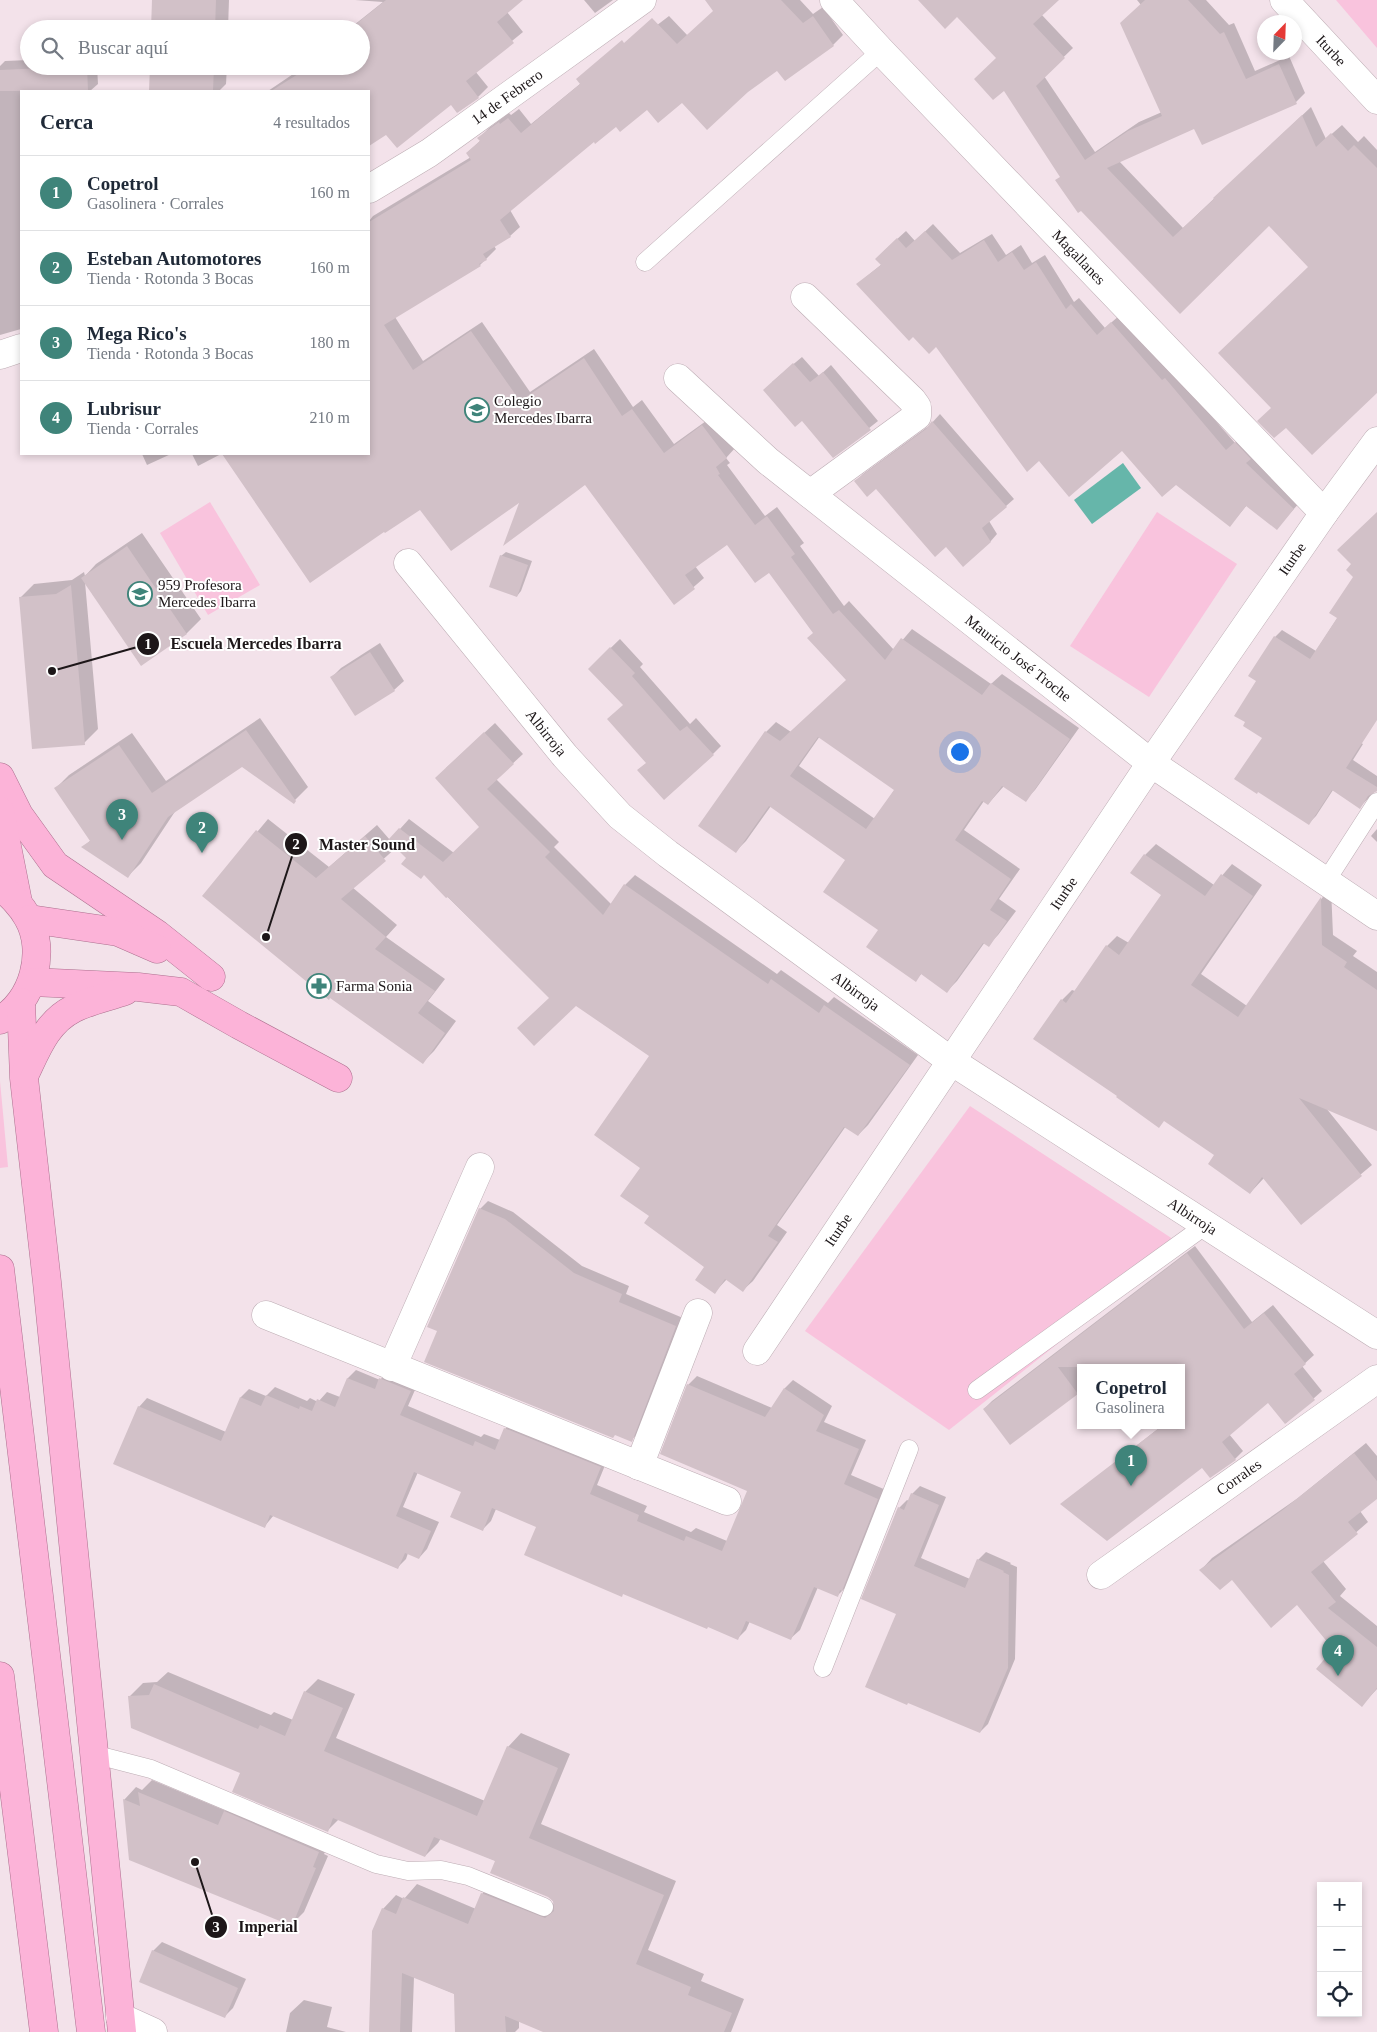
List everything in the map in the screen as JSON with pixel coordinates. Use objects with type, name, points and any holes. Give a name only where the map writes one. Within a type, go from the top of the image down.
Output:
[{"type":"highway","points":[[0,776],[20,814],[55,865],[157,934],[211,977],[165,952],[118,932],[16,903]]},
{"type":"highway","points":[[0,811],[16,903],[36,940],[36,961],[26,992],[24,1078],[47,1282],[121,2025]]},
{"type":"highway","points":[[24,1078],[42,1038],[56,1021],[73,1009],[138,987]]},
{"type":"highway","points":[[0,1020],[26,992],[138,987],[181,992],[338,1078]]},
{"type":"highway","points":[[0,1269],[91,2032]]},
{"type":"highway","points":[[0,1676],[44,2032]]},
{"type":"street","name":"14 de Febrero","points":[[370,187],[430,153],[642,0]]},
{"type":"street","name":"Magallanes","points":[[834,0],[881,52],[1324,513]]},
{"type":"street","name":"Iturbe","points":[[1284,0],[1377,100]]},
{"type":"street","points":[[805,297],[917,407],[917,416],[810,494]]},
{"type":"street","points":[[0,355],[20,348]]},
{"type":"street","name":"Mauricio José Troche","points":[[678,378],[768,461],[1151,763],[1377,916]]},
{"type":"street","name":"Iturbe","points":[[757,1351],[1151,763],[1324,513],[1377,441]]},
{"type":"street","name":"Albirroja","points":[[408,563],[565,756],[620,816],[668,854],[952,1061],[1377,1335]]},
{"type":"street","points":[[392,1367],[480,1167]]},
{"type":"street","points":[[639,1466],[698,1313]]},
{"type":"street","points":[[266,1315],[727,1501]]},
{"type":"street","name":"Corrales","points":[[1101,1575],[1377,1379]]},
{"type":"street","points":[[121,2025],[153,2032]]},
{"type":"lane","points":[[645,262],[881,52]]},
{"type":"lane","points":[[1326,881],[1377,802]]},
{"type":"lane","points":[[977,1390],[1206,1225]]},
{"type":"lane","points":[[823,1668],[909,1449]]},
{"type":"lane","points":[[93,1754],[151,1769],[376,1864],[408,1871],[441,1870],[468,1876],[544,1907]]},
{"type":"shaded area","points":[[1336,0],[1377,0],[1377,48]]},
{"type":"shaded area","points":[[1123,463],[1141,488],[1092,524],[1074,500]]},
{"type":"shaded area","points":[[210,502],[260,585],[208,615],[160,533]]},
{"type":"shaded area","points":[[1157,512],[1237,564],[1149,697],[1070,646]]},
{"type":"shaded area","points":[[0,1081],[8,1167],[0,1168]]},
{"type":"shaded area","points":[[970,1106],[1182,1245],[949,1430],[805,1331]]},
{"type":"building","points":[[152,0],[216,0],[215,20],[151,20]]},
{"type":"building","points":[[386,0],[523,0],[497,22],[514,43],[466,81],[479,98],[457,113],[451,105],[397,148],[386,135],[370,145],[370,90],[273,90],[297,75],[370,75],[370,20],[361,20]]},
{"type":"building","points":[[705,0],[781,0],[803,23],[813,16],[834,46],[785,81],[777,71],[748,92],[707,130],[682,103],[658,123],[647,110],[620,132],[616,127],[595,144],[594,142],[500,220],[511,237],[483,254],[487,260],[479,264],[481,266],[384,325],[413,370],[471,331],[520,401],[584,358],[622,416],[632,409],[664,453],[702,425],[727,458],[716,467],[720,474],[718,475],[755,525],[767,516],[795,554],[791,557],[833,614],[839,610],[885,660],[901,638],[982,695],[991,683],[1070,739],[1026,802],[1002,786],[988,805],[982,801],[955,840],[1011,879],[990,910],[1007,921],[989,947],[983,943],[947,993],[921,974],[916,982],[866,947],[878,930],[823,892],[845,860],[769,806],[736,853],[698,826],[765,731],[780,741],[846,680],[807,638],[813,633],[769,573],[755,583],[727,545],[685,575],[695,589],[674,605],[585,485],[503,546],[519,503],[451,551],[420,510],[384,532],[310,583],[223,455],[370,455],[370,221],[471,160],[466,153],[480,141],[477,138],[499,122],[500,124],[508,118],[521,133],[580,84],[576,79],[622,40],[624,43],[652,18],[677,44],[713,11]],"holes":[[[818,737],[894,790],[866,829],[790,776]]]},
{"type":"building","points":[[918,0],[1059,0],[1033,24],[1065,58],[1036,86],[1085,160],[1128,131],[1162,116],[1120,23],[1145,0],[1188,0],[1220,34],[1224,32],[1246,79],[1279,64],[1297,104],[1202,145],[1194,129],[1107,168],[1173,237],[1302,115],[1316,147],[1331,133],[1348,151],[1354,145],[1377,168],[1377,393],[1312,455],[1286,428],[1274,438],[1257,421],[1271,408],[1218,353],[1308,267],[1269,226],[1180,314],[1081,211],[1078,213],[1055,180],[1060,177],[1004,91],[993,100],[974,79],[996,58],[957,17],[945,29]]},
{"type":"building","points":[[20,69],[20,75],[87,75],[88,90],[0,91],[0,70]]},
{"type":"building","points":[[150,75],[214,75],[213,90],[149,90]]},
{"type":"building","points":[[925,231],[952,260],[984,240],[998,262],[1012,252],[1024,270],[1036,262],[1066,309],[1071,304],[1097,335],[1111,322],[1162,380],[1165,378],[1226,450],[1235,442],[1251,459],[1246,463],[1294,509],[1277,530],[1246,506],[1230,527],[1176,485],[1162,497],[1122,451],[1069,497],[1039,461],[1027,472],[936,347],[929,354],[913,337],[909,341],[856,284],[881,265],[875,259],[897,238],[906,248]]},
{"type":"building","points":[[793,363],[810,382],[823,372],[871,430],[833,458],[802,421],[795,427],[763,390]]},
{"type":"building","points":[[932,421],[1007,507],[982,528],[991,542],[963,567],[946,547],[935,557],[876,489],[867,497],[854,481],[926,429]]},
{"type":"building","points":[[1377,512],[1377,720],[1346,768],[1377,787],[1377,791],[1368,796],[1360,809],[1332,790],[1309,825],[1234,779],[1262,738],[1243,726],[1245,722],[1234,716],[1256,681],[1248,676],[1274,636],[1310,659],[1337,618],[1329,613],[1353,577],[1346,570],[1351,564],[1337,550]]},
{"type":"building","points":[[127,546],[187,634],[141,666],[81,578]]},
{"type":"building","points":[[500,555],[528,565],[517,597],[489,587]]},
{"type":"building","points":[[71,585],[85,745],[32,749],[19,597],[56,594]]},
{"type":"building","points":[[610,647],[635,673],[632,676],[680,731],[687,726],[714,755],[664,800],[637,770],[646,763],[607,719],[623,705],[588,669]]},
{"type":"building","points":[[370,652],[395,691],[355,716],[330,677]]},
{"type":"building","points":[[246,730],[296,801],[294,804],[242,767],[168,817],[128,878],[81,847],[90,841],[54,788],[119,745],[152,793]]},
{"type":"building","points":[[484,732],[514,764],[487,789],[550,852],[545,857],[603,915],[624,884],[768,984],[771,979],[819,1013],[824,1005],[910,1065],[858,1136],[844,1127],[768,1236],[778,1242],[743,1292],[725,1279],[715,1294],[695,1280],[704,1267],[644,1223],[649,1216],[620,1196],[640,1168],[594,1135],[649,1056],[576,1006],[534,1046],[517,1028],[549,998],[424,875],[421,879],[401,864],[406,858],[388,840],[399,828],[443,862],[479,827],[435,778]]},
{"type":"building","points":[[256,830],[316,878],[365,836],[386,861],[341,899],[386,937],[375,949],[435,991],[418,1013],[445,1033],[423,1064],[330,998],[329,1000],[202,896]]},
{"type":"building","points":[[1144,854],[1205,896],[1221,874],[1253,896],[1191,985],[1238,1017],[1321,897],[1322,945],[1347,962],[1344,967],[1377,990],[1377,1131],[1299,1098],[1362,1176],[1301,1225],[1262,1177],[1250,1194],[1208,1164],[1214,1155],[1164,1121],[1159,1128],[1117,1096],[1033,1039],[1061,999],[1066,1003],[1106,945],[1119,955],[1161,895],[1130,873]]},
{"type":"building","points":[[479,1208],[505,1219],[574,1273],[622,1294],[619,1302],[676,1326],[632,1442],[615,1435],[613,1438],[424,1362],[437,1331],[427,1327]]},
{"type":"building","points":[[1187,1253],[1244,1329],[1264,1313],[1306,1364],[1294,1374],[1315,1400],[1285,1424],[1268,1403],[1222,1442],[1236,1460],[1210,1478],[1202,1468],[1107,1541],[1060,1504],[1158,1429],[1185,1429],[1185,1364],[1077,1364],[1077,1367],[1058,1367],[1077,1395],[1010,1445],[983,1409]]},
{"type":"building","points":[[347,1378],[375,1389],[379,1378],[411,1391],[400,1415],[473,1446],[475,1441],[495,1450],[504,1428],[601,1467],[590,1494],[639,1515],[637,1521],[684,1541],[686,1536],[722,1551],[747,1491],[660,1454],[687,1384],[765,1417],[784,1388],[824,1415],[816,1431],[859,1449],[844,1484],[878,1499],[838,1597],[814,1587],[791,1640],[746,1621],[738,1640],[623,1594],[622,1597],[524,1555],[536,1527],[492,1508],[483,1531],[450,1517],[461,1492],[414,1472],[396,1516],[431,1531],[419,1559],[405,1553],[398,1569],[270,1515],[265,1528],[113,1464],[138,1406],[221,1441],[240,1397],[261,1406],[266,1395],[299,1409],[300,1406],[312,1411],[317,1399],[335,1407]]},
{"type":"building","points":[[1354,1453],[1377,1481],[1377,1499],[1348,1522],[1358,1534],[1311,1572],[1336,1602],[1328,1608],[1377,1647],[1377,1688],[1362,1707],[1316,1669],[1333,1649],[1297,1605],[1271,1628],[1232,1580],[1220,1590],[1199,1570],[1284,1509]]},
{"type":"building","points":[[911,1493],[939,1505],[914,1566],[965,1588],[977,1559],[1009,1575],[1008,1668],[980,1733],[865,1687],[896,1614],[861,1599],[898,1507],[904,1510]]},
{"type":"building","points":[[154,1684],[258,1729],[260,1725],[285,1736],[304,1691],[343,1708],[324,1751],[477,1816],[507,1746],[558,1768],[529,1838],[664,1895],[636,1964],[691,1987],[688,1995],[732,2013],[724,2032],[543,2032],[505,2016],[506,2032],[455,2032],[454,1994],[402,1973],[400,2032],[369,2032],[372,1931],[382,1908],[396,1914],[403,1897],[468,1924],[481,1893],[545,1918],[554,1911],[553,1901],[548,1897],[490,1873],[495,1861],[434,1837],[425,1857],[333,1818],[328,1832],[232,1792],[240,1773],[131,1728],[128,1696],[149,1695]]},
{"type":"building","points":[[138,1792],[218,1825],[224,1811],[319,1852],[313,1867],[316,1868],[292,1926],[129,1860],[123,1799],[140,1806]]},
{"type":"building","points":[[152,1950],[238,1988],[225,2018],[139,1982]]},
{"type":"place","name":"Colegio Mercedes Ibarra","points":[[477,410]]},
{"type":"place","name":"959 Profesora Mercedes Ibarra","points":[[140,594]]},
{"type":"place","name":"Escuela Mercedes Ibarra","points":[[52,671]]},
{"type":"place","name":"Mega Rico's","points":[[122,840]]},
{"type":"place","name":"Esteban Automotores","points":[[202,853]]},
{"type":"place","name":"Master Sound","points":[[266,937]]},
{"type":"place","name":"Farma Sonia","points":[[319,986]]},
{"type":"place","name":"Copetrol","points":[[1131,1486]]},
{"type":"place","name":"Lubrisur","points":[[1338,1676]]},
{"type":"place","name":"Imperial","points":[[195,1862]]}]
